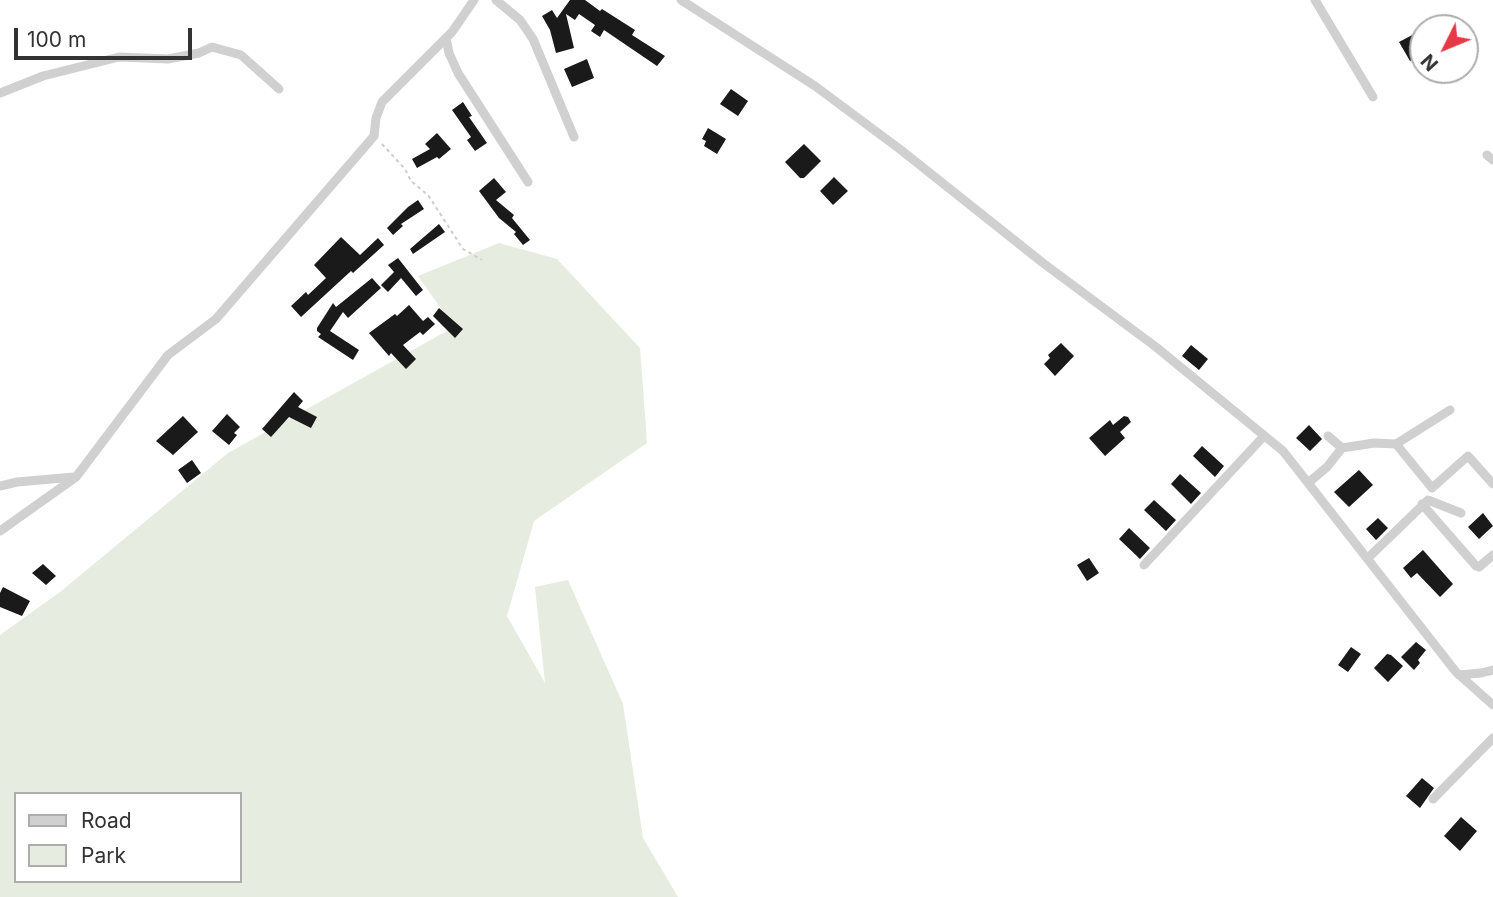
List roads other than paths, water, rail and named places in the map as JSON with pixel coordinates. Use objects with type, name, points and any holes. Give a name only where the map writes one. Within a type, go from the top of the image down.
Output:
[{"type":"street","points":[[0,531],[76,477],[168,355],[216,319],[374,136],[376,118],[382,102],[446,38],[474,0]]},
{"type":"street","points":[[496,0],[520,20],[533,39],[574,136]]},
{"type":"street","points":[[681,0],[815,86],[858,118],[1043,263],[1156,347],[1283,451],[1459,675],[1493,705]]},
{"type":"street","points":[[1315,0],[1373,97]]},
{"type":"street","points":[[446,38],[458,74],[528,182]]},
{"type":"street","points":[[0,93],[43,76],[119,57],[168,59],[199,53],[212,47],[240,55],[279,89]]},
{"type":"street","points":[[1308,483],[1327,467],[1342,448],[1374,443],[1396,444],[1450,410]]},
{"type":"street","points":[[1144,565],[1265,436]]},
{"type":"street","points":[[1328,436],[1342,448]]},
{"type":"street","points":[[1396,444],[1432,488],[1468,456],[1493,484]]},
{"type":"street","points":[[0,486],[76,477]]},
{"type":"street","points":[[1368,558],[1428,500],[1461,513]]},
{"type":"street","points":[[1422,504],[1476,566],[1479,567],[1493,555]]},
{"type":"street","points":[[1459,675],[1493,670]]},
{"type":"street","points":[[1433,799],[1493,738]]}]
